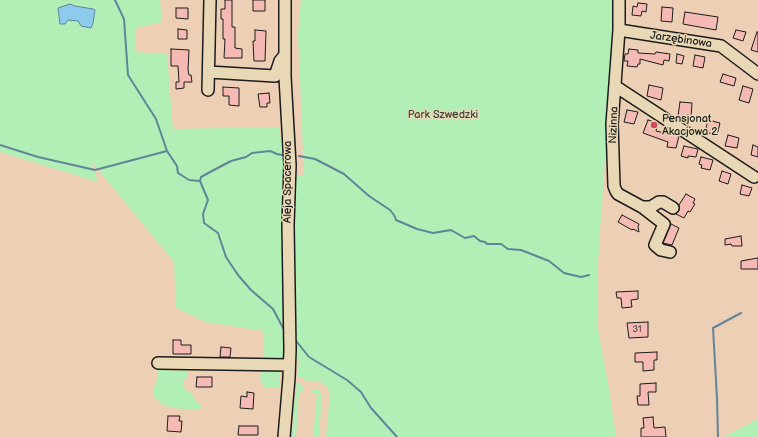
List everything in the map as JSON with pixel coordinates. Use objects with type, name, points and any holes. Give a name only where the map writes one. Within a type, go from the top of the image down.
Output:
[{"type":"street","points":[[208,90],[210,0]]},
{"type":"street","name":"Aleja Spacerowa","points":[[284,437],[289,365],[288,225],[290,165],[285,82],[285,0]]},
{"type":"street","name":"Nizinna","points":[[619,0],[612,124],[614,186],[618,194],[642,207],[664,224],[655,245],[662,250],[670,252]]},
{"type":"street","name":"Jarzębinowa","points":[[618,30],[722,46],[758,74]]},
{"type":"street","points":[[275,76],[280,61],[285,56]]},
{"type":"street","points":[[209,72],[275,76],[285,82]]},
{"type":"street","points":[[615,86],[754,177]]},
{"type":"street","points":[[642,207],[651,207],[659,202],[663,202],[673,208]]},
{"type":"street","points":[[158,364],[289,365]]},
{"type":"green space","name":"Park Szwedzki","points":[[0,0],[160,0],[162,22],[135,28],[136,52],[167,54],[173,129],[279,127],[286,175],[304,176],[298,35],[301,0],[614,0],[614,23],[597,277],[597,324],[616,437],[326,437],[329,404],[329,393],[327,387],[321,382],[308,382],[303,378],[297,377],[299,359],[282,357],[279,387],[263,387],[260,377],[264,355],[264,331],[206,322],[176,308],[174,262],[91,161],[98,182],[0,152]]},
{"type":"green space","points":[[160,368],[175,371],[184,369],[188,371],[183,382],[186,391],[192,393],[194,399],[202,406],[199,410],[173,408],[163,405],[154,397],[153,390],[157,380],[157,372]]},
{"type":"green space","points":[[295,382],[303,386],[304,392],[299,392],[296,437],[292,437],[297,387],[294,386]]},
{"type":"green space","points":[[316,389],[319,390],[322,395],[319,437],[313,437],[317,394],[311,393]]},
{"type":"green space","points":[[758,419],[758,437],[723,437]]},
{"type":"water","points":[[70,4],[95,10],[91,28],[81,26],[78,21],[68,20],[65,24],[60,24],[58,8]]},
{"type":"building","points":[[225,0],[232,0],[232,27],[235,27],[235,48],[242,49],[242,58],[224,58],[225,39],[223,39],[223,19],[221,19],[221,9],[225,9]]},
{"type":"building","points":[[253,0],[265,0],[265,11],[253,11]]},
{"type":"building","points":[[638,3],[647,4],[646,12],[642,11],[641,16],[632,15],[633,6],[637,7]]},
{"type":"building","points":[[662,7],[673,8],[672,22],[661,21]]},
{"type":"building","points":[[176,8],[188,8],[188,19],[176,18]]},
{"type":"building","points":[[685,12],[718,17],[716,30],[683,24]]},
{"type":"building","points":[[178,29],[187,30],[187,39],[178,39]]},
{"type":"building","points":[[255,30],[266,31],[265,61],[254,61],[253,41],[255,41]]},
{"type":"building","points":[[736,30],[746,32],[743,41],[733,38]]},
{"type":"building","points":[[758,32],[758,52],[751,50]]},
{"type":"building","points":[[171,49],[189,50],[188,70],[189,75],[191,75],[192,82],[184,82],[184,88],[176,89],[176,82],[179,82],[178,66],[171,66]]},
{"type":"building","points":[[629,49],[638,50],[638,53],[655,54],[656,52],[670,54],[669,61],[664,60],[663,65],[640,59],[640,64],[638,64],[637,67],[627,66],[628,61],[624,61],[625,54],[628,54]]},
{"type":"building","points":[[677,54],[684,56],[682,64],[676,63]]},
{"type":"building","points":[[695,55],[705,57],[703,68],[693,66]]},
{"type":"building","points":[[723,74],[736,78],[734,86],[720,82]]},
{"type":"building","points":[[649,85],[663,88],[661,100],[647,96]]},
{"type":"building","points":[[743,86],[753,89],[749,103],[739,100]]},
{"type":"building","points":[[223,87],[239,88],[239,106],[229,105],[229,96],[223,96]]},
{"type":"building","points":[[269,93],[270,103],[267,103],[267,107],[260,107],[258,94]]},
{"type":"building","points":[[680,102],[692,103],[691,117],[678,116]]},
{"type":"building","points":[[627,110],[638,112],[634,124],[624,122]]},
{"type":"building","points":[[648,120],[658,123],[656,131],[679,136],[676,148],[667,147],[668,142],[643,133]]},
{"type":"building","points":[[708,120],[720,123],[717,135],[705,132]]},
{"type":"building","points":[[728,135],[739,138],[737,148],[725,146]]},
{"type":"building","points":[[753,145],[758,147],[758,157],[751,155]]},
{"type":"building","points":[[684,146],[698,149],[696,157],[688,156],[688,158],[681,156]]},
{"type":"building","points":[[701,157],[713,160],[710,170],[701,168],[702,165],[699,164]]},
{"type":"building","points":[[722,171],[731,174],[728,184],[719,181]]},
{"type":"building","points":[[742,185],[752,188],[749,196],[740,194]]},
{"type":"building","points":[[686,194],[695,199],[693,203],[695,204],[684,218],[676,214],[679,211],[679,205]]},
{"type":"building","points":[[622,215],[639,224],[639,232],[633,229],[632,230],[618,222]]},
{"type":"building","points":[[671,224],[679,228],[672,245],[663,243]]},
{"type":"building","points":[[741,236],[742,246],[732,246],[731,244],[725,245],[725,239]]},
{"type":"building","points":[[758,258],[758,269],[741,269],[741,261]]},
{"type":"building","points":[[638,291],[638,299],[631,300],[632,307],[622,308],[621,298],[617,298],[616,292]]},
{"type":"building","points":[[648,322],[648,337],[629,338],[627,323]]},
{"type":"building","points":[[173,340],[181,340],[181,345],[191,345],[191,354],[173,354]]},
{"type":"building","points":[[221,347],[231,348],[230,357],[220,357]]},
{"type":"building","points":[[657,352],[657,360],[654,360],[654,370],[643,371],[643,362],[635,362],[635,353]]},
{"type":"building","points":[[197,377],[212,377],[212,387],[196,387]]},
{"type":"building","points":[[656,383],[656,392],[648,392],[649,405],[638,405],[637,396],[640,396],[640,384]]},
{"type":"building","points":[[247,392],[254,393],[253,409],[240,408],[241,396],[247,397]]},
{"type":"building","points":[[168,416],[180,416],[179,421],[182,421],[181,432],[167,431]]},
{"type":"building","points":[[653,417],[654,428],[665,427],[666,437],[641,437],[641,428],[644,428],[643,418]]},
{"type":"building","points":[[239,426],[258,426],[258,435],[238,435]]},
{"type":"waterway","points":[[115,0],[124,19],[128,75],[156,119],[167,151],[177,166],[178,173],[189,180],[200,181],[208,200],[203,214],[204,223],[218,233],[226,257],[238,275],[251,290],[273,309],[283,328]]},
{"type":"waterway","points":[[0,145],[38,157],[95,170],[167,151]]},
{"type":"waterway","points":[[200,181],[201,177],[212,171],[231,161],[246,157],[252,153],[270,151],[282,155]]},
{"type":"waterway","points":[[299,156],[315,159],[344,174],[369,196],[390,210],[396,220],[417,229],[433,233],[451,230],[465,238],[474,236],[487,244],[501,244],[508,249],[521,250],[549,261],[564,273],[581,277],[589,275]]},
{"type":"waterway","points":[[718,437],[713,328],[741,313]]},
{"type":"waterway","points":[[297,342],[309,357],[347,380],[361,392],[371,408],[397,437]]},
{"type":"place","name":"Pensjonat Akacjowa 2","points":[[654,125]]}]
